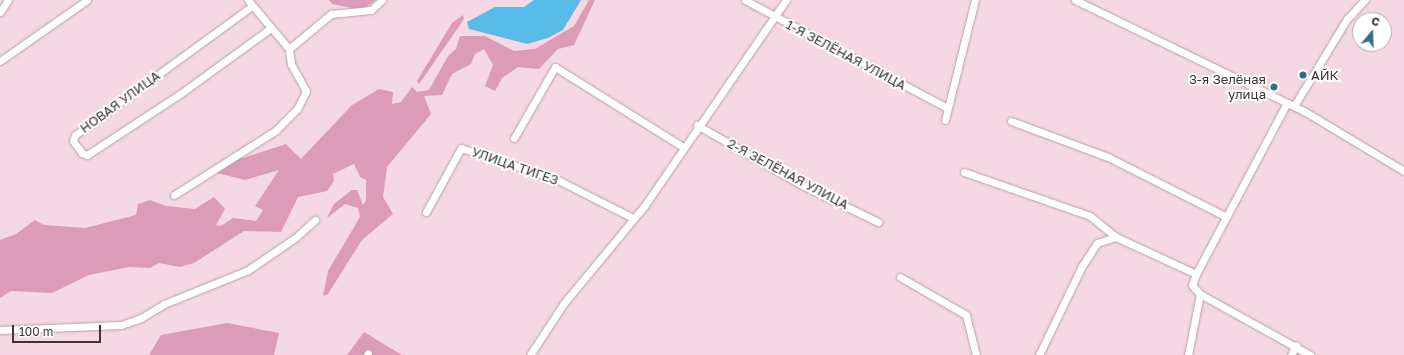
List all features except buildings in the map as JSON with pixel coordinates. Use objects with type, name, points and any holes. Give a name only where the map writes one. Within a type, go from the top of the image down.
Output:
[{"type":"street","points":[[0,12],[8,0]]},
{"type":"street","points":[[0,61],[87,0]]},
{"type":"street","points":[[174,195],[275,131],[297,109],[306,91],[291,64],[289,49],[248,0]]},
{"type":"street","points":[[289,49],[331,14],[371,10],[382,0]]},
{"type":"street","name":"1-Я ЗЕЛЁНАЯ УЛИЦА","points":[[745,0],[776,18],[947,108]]},
{"type":"street","points":[[530,355],[564,303],[633,218],[697,126],[776,18],[786,0]]},
{"type":"street","points":[[945,120],[975,0]]},
{"type":"street","points":[[1076,0],[1291,104],[1404,171]]},
{"type":"street","points":[[1310,355],[1296,345],[1200,294],[1192,284],[1225,216],[1291,104],[1347,18],[1365,0]]},
{"type":"street","name":"НОВАЯ УЛИЦА","points":[[252,6],[75,135],[73,141],[82,153],[87,155],[180,94],[271,28]]},
{"type":"street","points":[[514,138],[555,67],[683,147]]},
{"type":"street","points":[[1011,121],[1108,157],[1225,216]]},
{"type":"street","name":"2-Я ЗЕЛЁНАЯ УЛИЦА","points":[[697,126],[800,184],[878,222]]},
{"type":"street","name":"УЛИЦА ТИГЕЗ","points":[[426,212],[461,148],[556,179],[633,218]]},
{"type":"street","points":[[964,172],[1090,216],[1116,237],[1196,274]]},
{"type":"street","points":[[0,330],[121,325],[141,318],[164,304],[248,270],[295,238],[315,220]]},
{"type":"street","points":[[1039,355],[1082,266],[1097,243],[1116,237]]},
{"type":"street","points":[[900,277],[966,315],[976,355]]},
{"type":"street","points":[[1188,355],[1200,294]]},
{"type":"street","points":[[1291,355],[1296,345]]},
{"type":"shaded area","points":[[329,0],[376,0],[362,10],[332,4]]},
{"type":"shaded area","points":[[589,0],[595,0],[574,45],[558,49],[539,69],[518,67],[502,78],[495,91],[485,86],[493,65],[484,49],[475,54],[471,64],[452,74],[442,95],[424,96],[431,114],[387,167],[383,197],[393,214],[362,240],[328,294],[323,296],[328,271],[360,217],[358,208],[345,204],[327,218],[334,204],[352,190],[357,190],[363,205],[366,201],[366,180],[360,177],[354,164],[333,174],[334,181],[327,191],[298,197],[281,232],[244,231],[194,263],[180,267],[159,263],[150,268],[129,267],[89,275],[52,293],[11,291],[0,298],[0,240],[16,234],[35,220],[44,225],[85,228],[136,215],[138,204],[150,200],[166,206],[195,209],[214,197],[225,209],[216,225],[221,226],[233,218],[256,221],[263,210],[255,206],[279,170],[245,180],[217,173],[217,165],[221,161],[243,158],[286,144],[301,159],[352,105],[379,89],[393,92],[392,104],[401,102],[412,87],[417,92],[429,90],[448,56],[456,49],[460,36],[485,36],[514,51],[535,49],[574,26]]},
{"type":"shaded area","points":[[463,15],[464,19],[419,84],[417,81],[452,23]]},
{"type":"shaded area","points":[[227,323],[279,333],[274,355],[149,355],[161,335]]},
{"type":"shaded area","points":[[364,332],[402,355],[347,355]]},
{"type":"water","points":[[534,0],[581,0],[563,30],[548,38],[527,44],[469,29],[467,22],[495,7],[524,7]]},
{"type":"place","name":"АЙК","points":[[1303,75]]},
{"type":"place","name":"3-я Зелёная улица","points":[[1274,87]]}]
